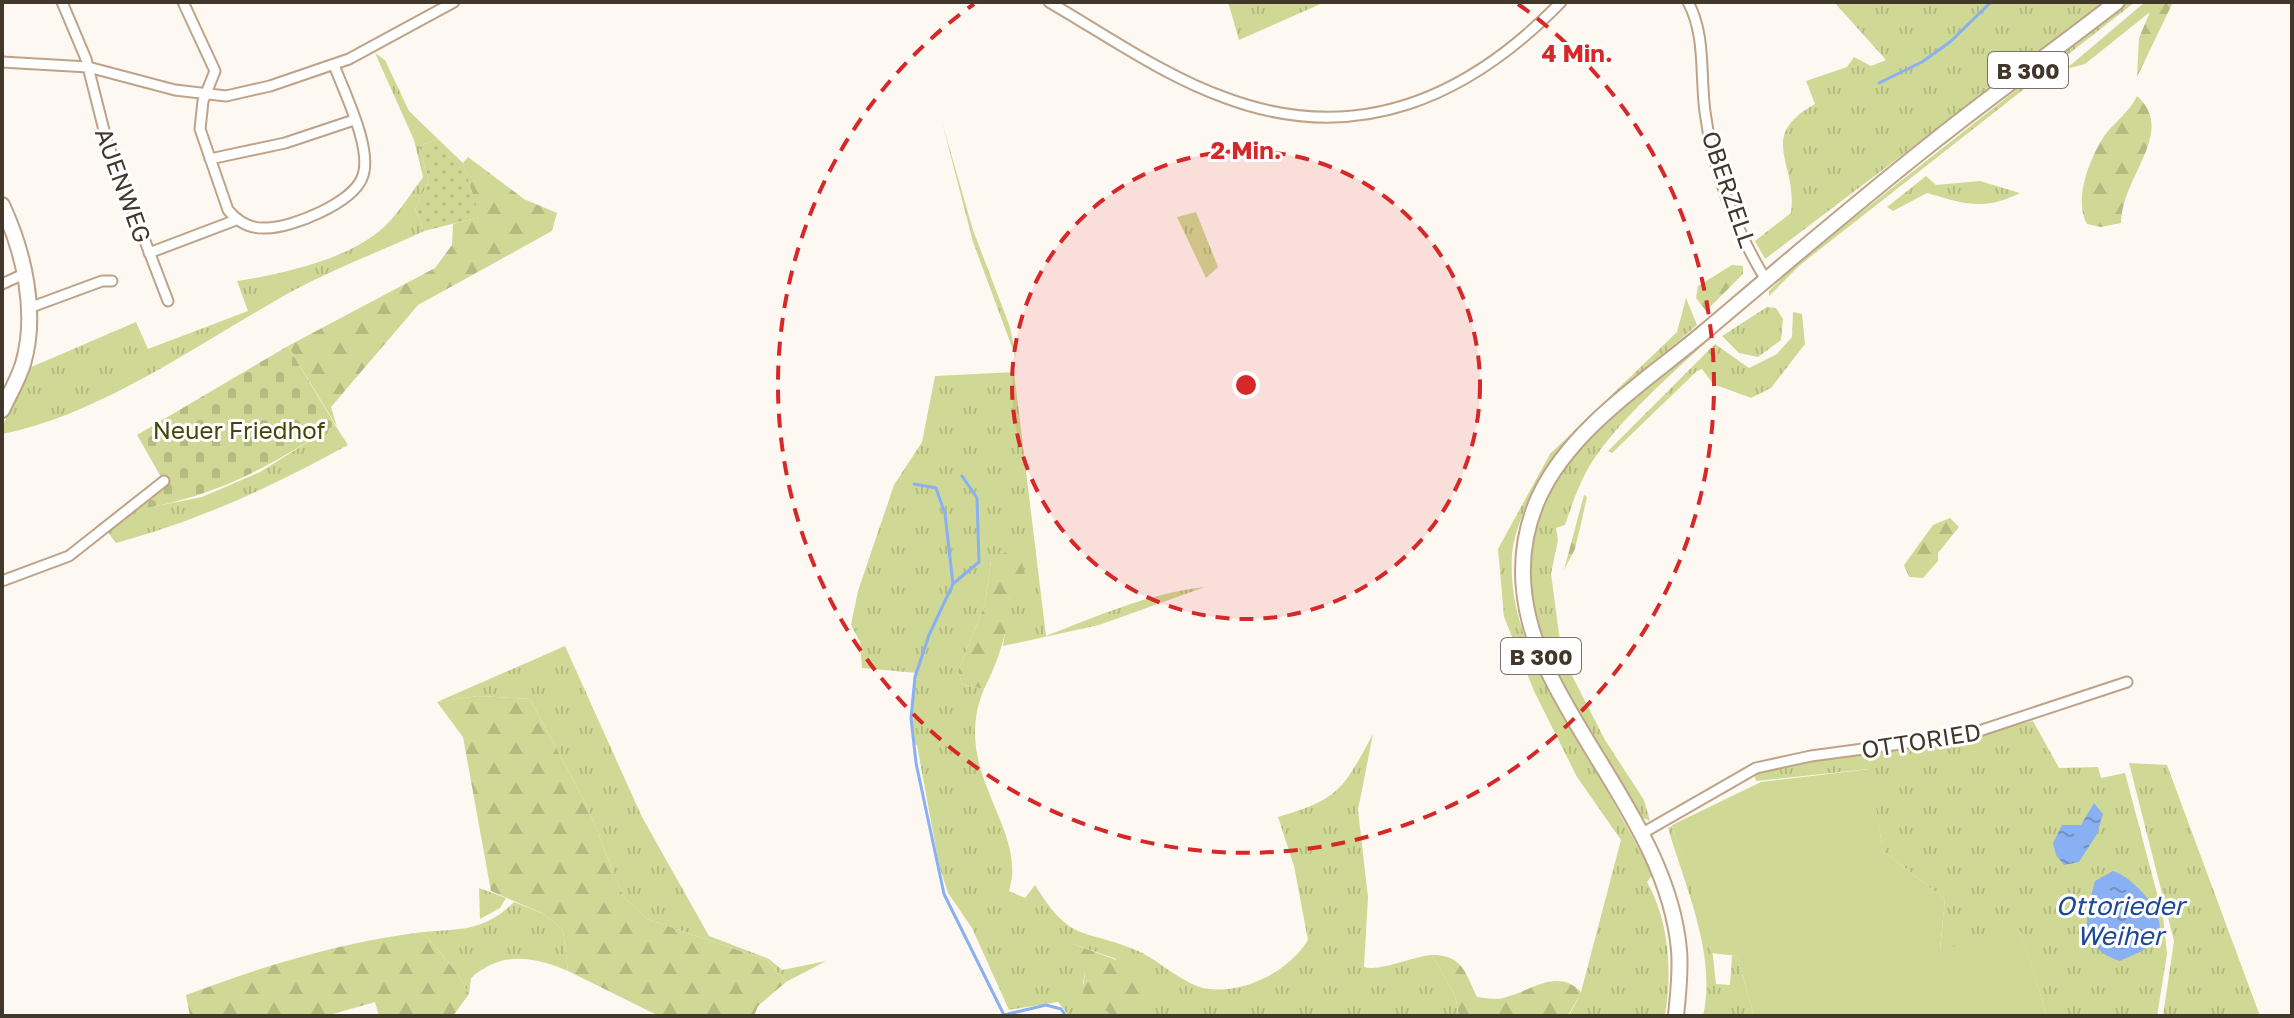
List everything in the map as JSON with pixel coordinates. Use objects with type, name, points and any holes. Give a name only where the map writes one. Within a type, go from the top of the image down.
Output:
[{"type":"main road","name":"B 300","points":[[1676,1016],[1679,949],[1668,899],[1641,834],[1569,711],[1531,631],[1523,594],[1526,531],[1546,484],[1559,463],[1589,430],[1766,280],[1938,138],[2117,2]]},
{"type":"main road","points":[[2,410],[23,363],[29,308],[24,274],[3,209]]},
{"type":"street","name":"AUENWEG","points":[[62,2],[88,67],[107,142],[168,301]]},
{"type":"street","points":[[183,2],[213,62],[213,83],[206,95],[200,129],[228,210],[236,220],[251,226],[275,227],[343,202],[362,178],[364,148],[334,65]]},
{"type":"street","points":[[2,62],[88,67],[206,95],[244,93],[334,65],[454,2]]},
{"type":"street","points":[[1049,2],[1199,87],[1259,109],[1344,117],[1420,100],[1474,76],[1526,38],[1561,2]]},
{"type":"street","name":"OBERZELL","points":[[1688,2],[1698,25],[1705,112],[1713,151],[1750,252],[1766,280]]},
{"type":"street","points":[[210,159],[285,143],[354,120]]},
{"type":"street","points":[[149,253],[236,220]]},
{"type":"street","points":[[2,284],[24,274]]},
{"type":"street","points":[[29,308],[102,281],[112,281]]},
{"type":"street","points":[[2,581],[69,556],[164,481]]},
{"type":"street","name":"OTTORIED","points":[[1641,834],[1746,773],[1777,763],[1967,735],[2127,682]]},
{"type":"green space","points":[[1228,2],[1325,2],[1239,40]]},
{"type":"green space","points":[[1834,2],[2104,2],[1765,259],[1755,241],[1791,213],[1792,195],[1783,140],[1787,128],[1797,116],[1815,104],[1806,81],[1847,67],[1854,57],[1871,66],[1886,60]]},
{"type":"green space","points":[[2128,2],[2135,2],[1800,265],[1769,296],[1769,291],[1798,262]]},
{"type":"green space","points":[[2145,2],[2173,2],[2137,77],[2139,38],[2150,12],[2085,64],[2066,69]]},
{"type":"green space","points":[[375,53],[385,60],[409,111],[438,139],[419,146],[429,181],[415,209],[424,231],[293,291],[107,397],[72,413],[2,434],[2,427],[29,368],[136,322],[148,349],[248,311],[237,281],[315,263],[353,248],[384,227],[423,177],[414,140]]},
{"type":"green space","points":[[2137,96],[2148,110],[2152,124],[2150,139],[2124,205],[2121,223],[2101,227],[2087,224],[2082,203],[2089,166],[2105,135]]},
{"type":"green space","points":[[942,122],[973,230],[1010,327],[1016,358],[973,242]]},
{"type":"green space","points":[[438,139],[463,163],[480,217],[424,231],[415,209],[429,181],[419,146]]},
{"type":"green space","points":[[468,157],[524,199],[557,213],[552,231],[418,305],[331,407],[337,427],[288,346],[435,268],[452,245],[453,224],[479,217],[463,163]]},
{"type":"green space","points":[[1926,176],[1936,185],[1980,181],[2020,193],[1995,202],[1974,204],[1927,193],[1893,211],[1887,207]]},
{"type":"green space","points":[[1196,212],[1218,267],[1206,278],[1177,217]]},
{"type":"green space","points":[[1732,265],[1743,266],[1743,274],[1706,311],[1696,298],[1698,286]]},
{"type":"green space","points":[[1686,298],[1697,325],[1603,404],[1569,439],[1548,467],[1521,517],[1512,556],[1518,616],[1527,644],[1554,700],[1653,874],[1647,882],[1665,931],[1668,982],[1665,1016],[1569,1016],[1581,992],[1621,840],[1577,777],[1534,691],[1504,617],[1498,549],[1550,454],[1677,332]]},
{"type":"green space","points":[[1767,307],[1776,308],[1783,319],[1781,340],[1758,357],[1739,353],[1722,336]]},
{"type":"green space","points":[[1793,312],[1802,314],[1805,344],[1771,388],[1751,398],[1713,384],[1702,369],[1612,453],[1608,451],[1715,344],[1749,368],[1777,354],[1792,337]]},
{"type":"green space","points":[[1705,343],[1607,441],[1586,472],[1565,525],[1556,528],[1558,540],[1551,574],[1562,656],[1605,740],[1644,800],[1650,821],[1641,817],[1557,675],[1539,629],[1530,583],[1534,536],[1554,487],[1592,436],[1632,399]]},
{"type":"green space","name":"Neuer Friedhof","points":[[288,346],[335,425],[239,479],[190,497],[132,511],[165,484],[137,435]]},
{"type":"green space","points":[[1014,372],[1046,636],[1144,600],[1205,587],[1099,625],[1003,646],[1010,596],[991,560],[985,604],[958,671],[963,685],[984,689],[976,719],[976,747],[982,773],[1009,844],[1012,867],[1009,891],[1025,898],[1035,885],[1069,926],[1138,951],[1200,987],[1223,989],[1265,978],[1290,961],[1308,940],[1294,866],[1278,817],[1315,804],[1338,789],[1373,734],[1358,810],[1368,897],[1364,967],[1379,967],[1432,955],[1455,995],[1459,1016],[1113,1016],[1069,1016],[1058,1002],[1009,1010],[972,928],[948,893],[939,865],[911,718],[917,673],[862,668],[860,642],[851,625],[858,591],[894,485],[922,442],[935,376]],"holes":[[[1073,944],[1116,959],[1113,1016],[1083,984],[1085,972]]]},
{"type":"green space","points":[[335,425],[348,445],[263,489],[178,524],[116,543],[107,531],[132,511],[202,497],[260,472]]},
{"type":"green space","points":[[1584,495],[1587,497],[1575,549],[1564,570]]},
{"type":"green space","points":[[1950,518],[1959,527],[1938,553],[1938,561],[1923,578],[1909,577],[1904,565],[1933,525]]},
{"type":"green space","points":[[1018,546],[1026,579],[1010,596],[1005,633],[995,666],[984,689],[963,685],[958,671],[985,604],[991,560]]},
{"type":"green space","points":[[565,646],[642,817],[709,936],[769,959],[782,970],[826,961],[786,982],[767,960],[647,919],[623,896],[587,806],[530,699],[478,696],[437,702]]},
{"type":"green space","points":[[478,696],[530,699],[587,806],[623,896],[647,919],[767,960],[786,982],[758,1006],[754,1016],[659,1016],[568,971],[563,930],[544,914],[491,891],[463,737],[437,702]]},
{"type":"green space","points":[[2033,721],[2059,768],[2098,767],[2101,778],[2125,773],[2163,916],[2167,954],[2157,1016],[2047,1016],[2021,932],[1940,951],[1945,899],[1883,851],[1869,769],[1756,781],[1754,773],[1788,763],[1929,745]]},
{"type":"green space","points":[[2129,763],[2167,765],[2260,1016],[2163,1016],[2174,941]]},
{"type":"green space","points":[[1870,769],[1883,851],[1945,899],[1940,950],[2021,931],[2047,1016],[1754,1016],[1737,956],[1711,953],[1672,825],[1761,782]]},
{"type":"green space","points":[[1672,826],[1712,948],[1716,984],[1730,985],[1732,955],[1737,956],[1754,1016],[1703,1016],[1706,969],[1703,945],[1668,828]]},
{"type":"green space","points":[[479,888],[506,898],[500,908],[480,919]]},
{"type":"green space","points":[[514,902],[544,914],[563,930],[568,971],[543,962],[506,960],[482,969],[471,978],[469,994],[457,973],[423,932],[472,927],[493,918]]},
{"type":"green space","points":[[423,932],[457,973],[469,994],[453,1016],[379,1016],[375,1002],[326,1016],[190,1016],[186,995],[215,984],[332,949]]},
{"type":"green space","points":[[1073,944],[1138,968],[1152,981],[1148,1002],[1129,1014],[1113,1016],[1099,1005],[1082,1000],[1085,972],[1064,957]]},
{"type":"green space","points":[[1432,955],[1457,962],[1477,997],[1503,998],[1553,981],[1572,985],[1581,992],[1568,1016],[1459,1016],[1455,995]]},
{"type":"water","name":"Ottorieder Weiher","points":[[2094,803],[2103,814],[2097,834],[2079,862],[2064,865],[2056,855],[2053,843],[2062,825],[2081,825]]},
{"type":"water","name":"Ottorieder Weiher","points":[[2113,871],[2131,882],[2150,901],[2160,924],[2159,934],[2153,943],[2120,961],[2096,947],[2090,938],[2087,918],[2095,881]]},
{"type":"waterway","points":[[1879,83],[1922,62],[1950,42],[1991,2]]},
{"type":"waterway","points":[[954,583],[979,562],[977,498],[962,476]]},
{"type":"waterway","points":[[914,484],[936,488],[945,514],[953,584],[929,635],[915,677],[911,718],[916,763],[944,894],[1004,1015],[1046,1005],[1061,1009],[1066,1016]]}]
